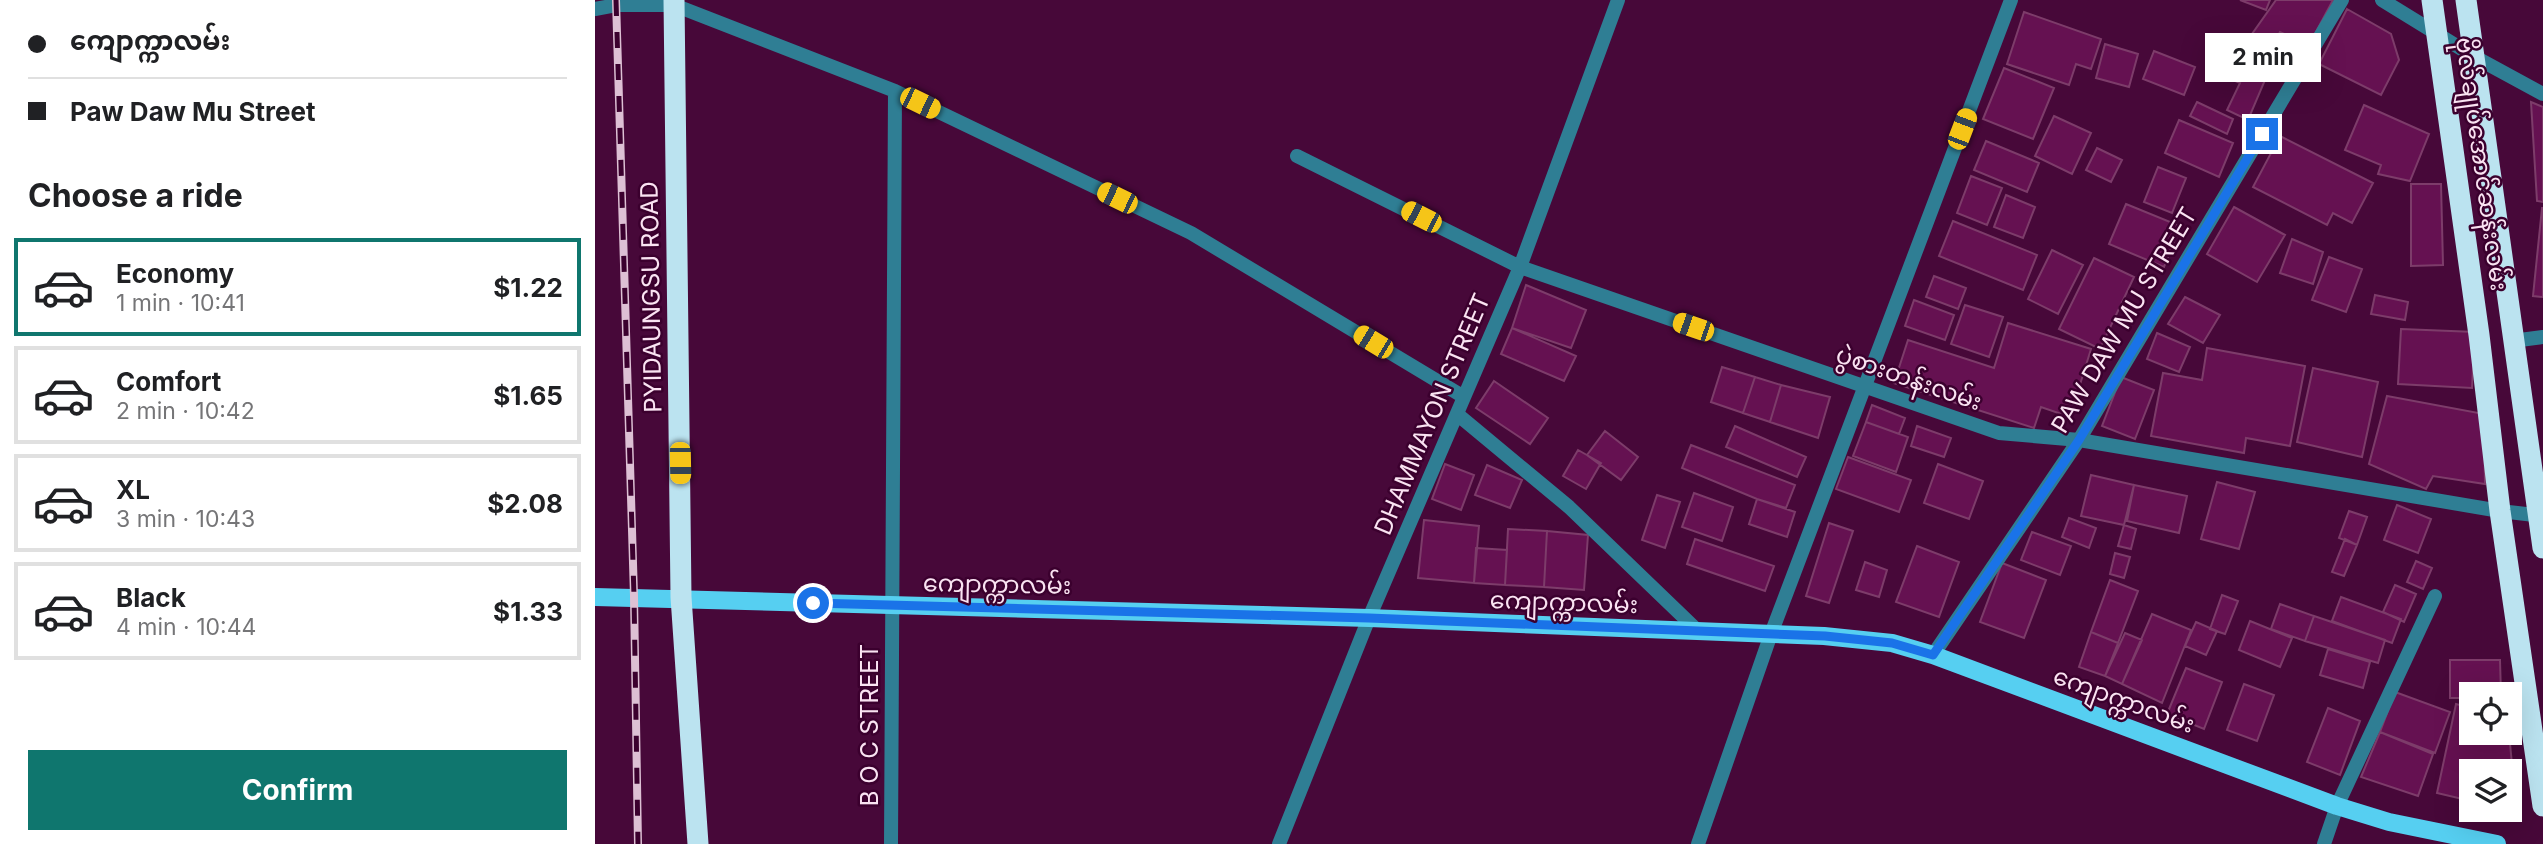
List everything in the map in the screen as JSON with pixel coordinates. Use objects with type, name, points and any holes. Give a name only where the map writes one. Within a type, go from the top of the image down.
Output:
[{"type":"highway","name":"ဗိုလ်ချုပ်အောင်ဆန်းလမ်း","points":[[2432,0],[2479,335],[2500,511],[2543,806]]},
{"type":"highway","name":"ဗိုလ်ချုပ်အောင်ဆန်းလမ်း","points":[[2466,0],[2543,548]]},
{"type":"highway","name":"PYIDAUNGSU ROAD","points":[[674,2],[681,597],[698,844]]},
{"type":"main road","name":"ကျောက္ကာလမ်း","points":[[595,597],[681,597],[893,606],[1369,618],[1825,636],[1892,643],[1933,655],[2337,806],[2389,822],[2497,844]]},
{"type":"street","name":"DHAMMAYON STREET","points":[[1279,844],[1369,618],[1520,267],[1618,0]]},
{"type":"street","points":[[1699,844],[1771,634],[2011,0]]},
{"type":"street","name":"PAW DAW MU STREET","points":[[1933,655],[2079,440],[2341,0]]},
{"type":"street","points":[[2382,0],[2473,56],[2543,93]]},
{"type":"street","points":[[595,9],[616,5],[674,2],[895,91],[1191,233],[1464,397]]},
{"type":"street","name":"B O C STREET","points":[[891,844],[895,91]]},
{"type":"street","name":"ပွဲစားတန်းလမ်း","points":[[1297,156],[1520,267],[1999,433],[2079,440],[2500,511],[2540,515]]},
{"type":"street","points":[[2512,341],[2543,337]]},
{"type":"street","points":[[1457,414],[1569,507],[1699,632]]},
{"type":"street","points":[[2324,844],[2337,806],[2435,596]]},
{"type":"building","points":[[2240,0],[2270,0],[2266,10]]},
{"type":"building","points":[[2276,0],[2333,0],[2309,45],[2280,32],[2272,46],[2252,34]]},
{"type":"building","points":[[2347,9],[2391,34],[2399,60],[2381,95],[2319,64]]},
{"type":"building","points":[[2024,12],[2101,39],[2091,69],[2076,64],[2069,85],[2007,64]]},
{"type":"building","points":[[2247,42],[2275,53],[2267,73],[2239,61]]},
{"type":"building","points":[[2105,44],[2138,54],[2129,87],[2096,78]]},
{"type":"building","points":[[2154,51],[2195,67],[2184,95],[2143,79]]},
{"type":"building","points":[[2222,61],[2265,80],[2248,120],[2227,110],[2240,83],[2217,73]]},
{"type":"building","points":[[2004,68],[2054,88],[2033,139],[1983,119]]},
{"type":"building","points":[[2197,102],[2233,119],[2227,134],[2190,116]]},
{"type":"building","points":[[2531,102],[2543,107],[2543,202],[2537,201]]},
{"type":"building","points":[[2364,105],[2429,134],[2410,181],[2378,174],[2381,165],[2345,150]]},
{"type":"building","points":[[2054,116],[2091,133],[2072,174],[2035,156]]},
{"type":"building","points":[[2179,120],[2233,143],[2219,177],[2165,153]]},
{"type":"building","points":[[2280,136],[2373,183],[2352,223],[2333,213],[2327,225],[2253,187]]},
{"type":"building","points":[[1986,141],[2039,163],[2027,192],[1974,170]]},
{"type":"building","points":[[2097,148],[2122,160],[2111,182],[2086,170]]},
{"type":"building","points":[[2158,167],[2186,178],[2172,213],[2144,202]]},
{"type":"building","points":[[1971,176],[2002,188],[1987,225],[1957,213]]},
{"type":"building","points":[[2411,184],[2441,184],[2443,265],[2411,266]]},
{"type":"building","points":[[2006,195],[2035,207],[2023,238],[1994,227]]},
{"type":"building","points":[[2126,204],[2180,226],[2164,267],[2109,244]]},
{"type":"building","points":[[2234,207],[2285,235],[2257,282],[2207,254]]},
{"type":"building","points":[[2543,208],[2543,297],[2533,296]]},
{"type":"building","points":[[1953,221],[2037,255],[2023,290],[1939,256]]},
{"type":"building","points":[[2292,239],[2323,252],[2313,284],[2280,273]]},
{"type":"building","points":[[2052,250],[2083,265],[2058,314],[2028,299]]},
{"type":"building","points":[[2329,257],[2362,269],[2346,312],[2312,300]]},
{"type":"building","points":[[2094,258],[2134,277],[2100,349],[2059,329]]},
{"type":"building","points":[[1934,276],[1966,288],[1958,309],[1926,297]]},
{"type":"building","points":[[1526,285],[1586,310],[1571,348],[1512,328]]},
{"type":"building","points":[[2375,295],[2408,302],[2405,320],[2371,314]]},
{"type":"building","points":[[2185,297],[2220,315],[2203,343],[2168,324]]},
{"type":"building","points":[[1914,300],[1954,315],[1945,340],[1905,326]]},
{"type":"building","points":[[1965,305],[2003,317],[1989,357],[1951,344]]},
{"type":"building","points":[[2008,323],[2091,349],[2070,417],[2041,407],[2034,428],[1894,383],[1908,340],[1994,368]]},
{"type":"building","points":[[1512,328],[1576,356],[1564,381],[1501,354]]},
{"type":"building","points":[[2401,329],[2475,332],[2472,388],[2398,384]]},
{"type":"building","points":[[2157,333],[2190,347],[2179,372],[2147,359]]},
{"type":"building","points":[[2207,348],[2305,366],[2290,446],[2246,438],[2244,453],[2151,436],[2163,373],[2202,380]]},
{"type":"building","points":[[1722,367],[1755,377],[1743,413],[1711,402]]},
{"type":"building","points":[[2313,368],[2378,382],[2362,457],[2297,442]]},
{"type":"building","points":[[1755,377],[1781,385],[1770,422],[1743,413]]},
{"type":"building","points":[[2121,377],[2154,390],[2135,439],[2102,426]]},
{"type":"building","points":[[1494,381],[1548,418],[1530,444],[1476,408]]},
{"type":"building","points":[[1781,385],[1830,397],[1818,438],[1770,422]]},
{"type":"building","points":[[2387,396],[2484,414],[2485,484],[2433,476],[2426,489],[2369,464]]},
{"type":"building","points":[[1872,405],[1905,418],[1899,434],[1866,422]]},
{"type":"building","points":[[1866,422],[1908,437],[1896,472],[1853,456]]},
{"type":"building","points":[[1735,426],[1806,457],[1797,477],[1726,447]]},
{"type":"building","points":[[1917,426],[1951,438],[1944,457],[1911,446]]},
{"type":"building","points":[[1605,431],[1638,457],[1621,480],[1587,455]]},
{"type":"building","points":[[1691,445],[1795,485],[1786,508],[1682,468]]},
{"type":"building","points":[[1578,450],[1601,463],[1586,489],[1563,476]]},
{"type":"building","points":[[1848,457],[1911,480],[1899,512],[1836,489]]},
{"type":"building","points":[[1445,464],[1474,475],[1461,510],[1432,499]]},
{"type":"building","points":[[1938,464],[1983,481],[1969,519],[1924,503]]},
{"type":"building","points":[[1487,465],[1522,480],[1510,508],[1475,495]]},
{"type":"building","points":[[2091,475],[2134,485],[2124,525],[2081,516]]},
{"type":"building","points":[[2217,482],[2255,492],[2239,549],[2201,539]]},
{"type":"building","points":[[2134,485],[2187,496],[2179,533],[2127,521]]},
{"type":"building","points":[[1694,493],[1733,507],[1722,541],[1682,527]]},
{"type":"building","points":[[1657,495],[1680,502],[1665,548],[1642,540]]},
{"type":"building","points":[[1757,499],[1795,512],[1787,537],[1749,524]]},
{"type":"building","points":[[2397,505],[2431,519],[2418,553],[2384,540]]},
{"type":"building","points":[[2349,511],[2367,517],[2357,545],[2339,538]]},
{"type":"building","points":[[2069,518],[2096,528],[2089,548],[2062,537]]},
{"type":"building","points":[[1424,520],[1479,526],[1474,583],[1418,578]]},
{"type":"building","points":[[1829,523],[1853,531],[1829,603],[1806,596]]},
{"type":"building","points":[[2124,525],[2136,529],[2131,549],[2118,546]]},
{"type":"building","points":[[1508,529],[1547,531],[1544,587],[1505,585]]},
{"type":"building","points":[[1547,531],[1588,535],[1584,590],[1544,587]]},
{"type":"building","points":[[2032,532],[2071,546],[2060,575],[2021,560]]},
{"type":"building","points":[[1695,539],[1774,566],[1765,591],[1687,564]]},
{"type":"building","points":[[2345,539],[2357,545],[2344,576],[2332,572]]},
{"type":"building","points":[[1917,546],[1959,562],[1939,617],[1896,602]]},
{"type":"building","points":[[1476,548],[1507,550],[1505,585],[1474,583]]},
{"type":"building","points":[[2115,553],[2130,557],[2124,578],[2110,574]]},
{"type":"building","points":[[2416,561],[2432,568],[2423,589],[2407,582]]},
{"type":"building","points":[[1865,562],[1887,570],[1879,597],[1856,590]]},
{"type":"building","points":[[2002,563],[2046,580],[2024,638],[1980,622]]},
{"type":"building","points":[[2110,580],[2138,591],[2118,643],[2091,632]]},
{"type":"building","points":[[2395,585],[2416,594],[2404,622],[2383,612]]},
{"type":"building","points":[[2222,595],[2238,601],[2225,634],[2210,629]]},
{"type":"building","points":[[2341,597],[2401,619],[2392,643],[2332,621]]},
{"type":"building","points":[[2280,604],[2314,616],[2305,641],[2271,629]]},
{"type":"building","points":[[2152,614],[2191,630],[2162,703],[2122,684]]},
{"type":"building","points":[[2314,616],[2385,640],[2378,663],[2305,641]]},
{"type":"building","points":[[2250,621],[2292,638],[2280,667],[2239,650]]},
{"type":"building","points":[[2196,622],[2217,631],[2206,655],[2185,646]]},
{"type":"building","points":[[2091,632],[2118,643],[2105,676],[2079,667]]},
{"type":"building","points":[[2125,633],[2142,640],[2122,684],[2105,676]]},
{"type":"building","points":[[2328,649],[2370,662],[2363,688],[2320,675]]},
{"type":"building","points":[[2450,660],[2500,660],[2501,682],[2459,682],[2459,698],[2450,698]]},
{"type":"building","points":[[2186,668],[2222,682],[2204,729],[2167,714]]},
{"type":"building","points":[[2244,684],[2274,695],[2257,741],[2227,730]]},
{"type":"building","points":[[2395,692],[2450,712],[2435,753],[2380,732]]},
{"type":"building","points":[[2456,704],[2459,705],[2459,745],[2510,745],[2511,759],[2459,759],[2459,798],[2437,793]]},
{"type":"building","points":[[2328,708],[2360,721],[2340,775],[2307,762]]},
{"type":"building","points":[[2380,732],[2433,754],[2418,796],[2361,777]]},
{"type":"railway","points":[[616,0],[634,596],[638,844]]},
{"type":"route","points":[[813,603],[1369,618],[1825,636],[1892,643],[1933,655],[2079,440],[2262,134]]}]
